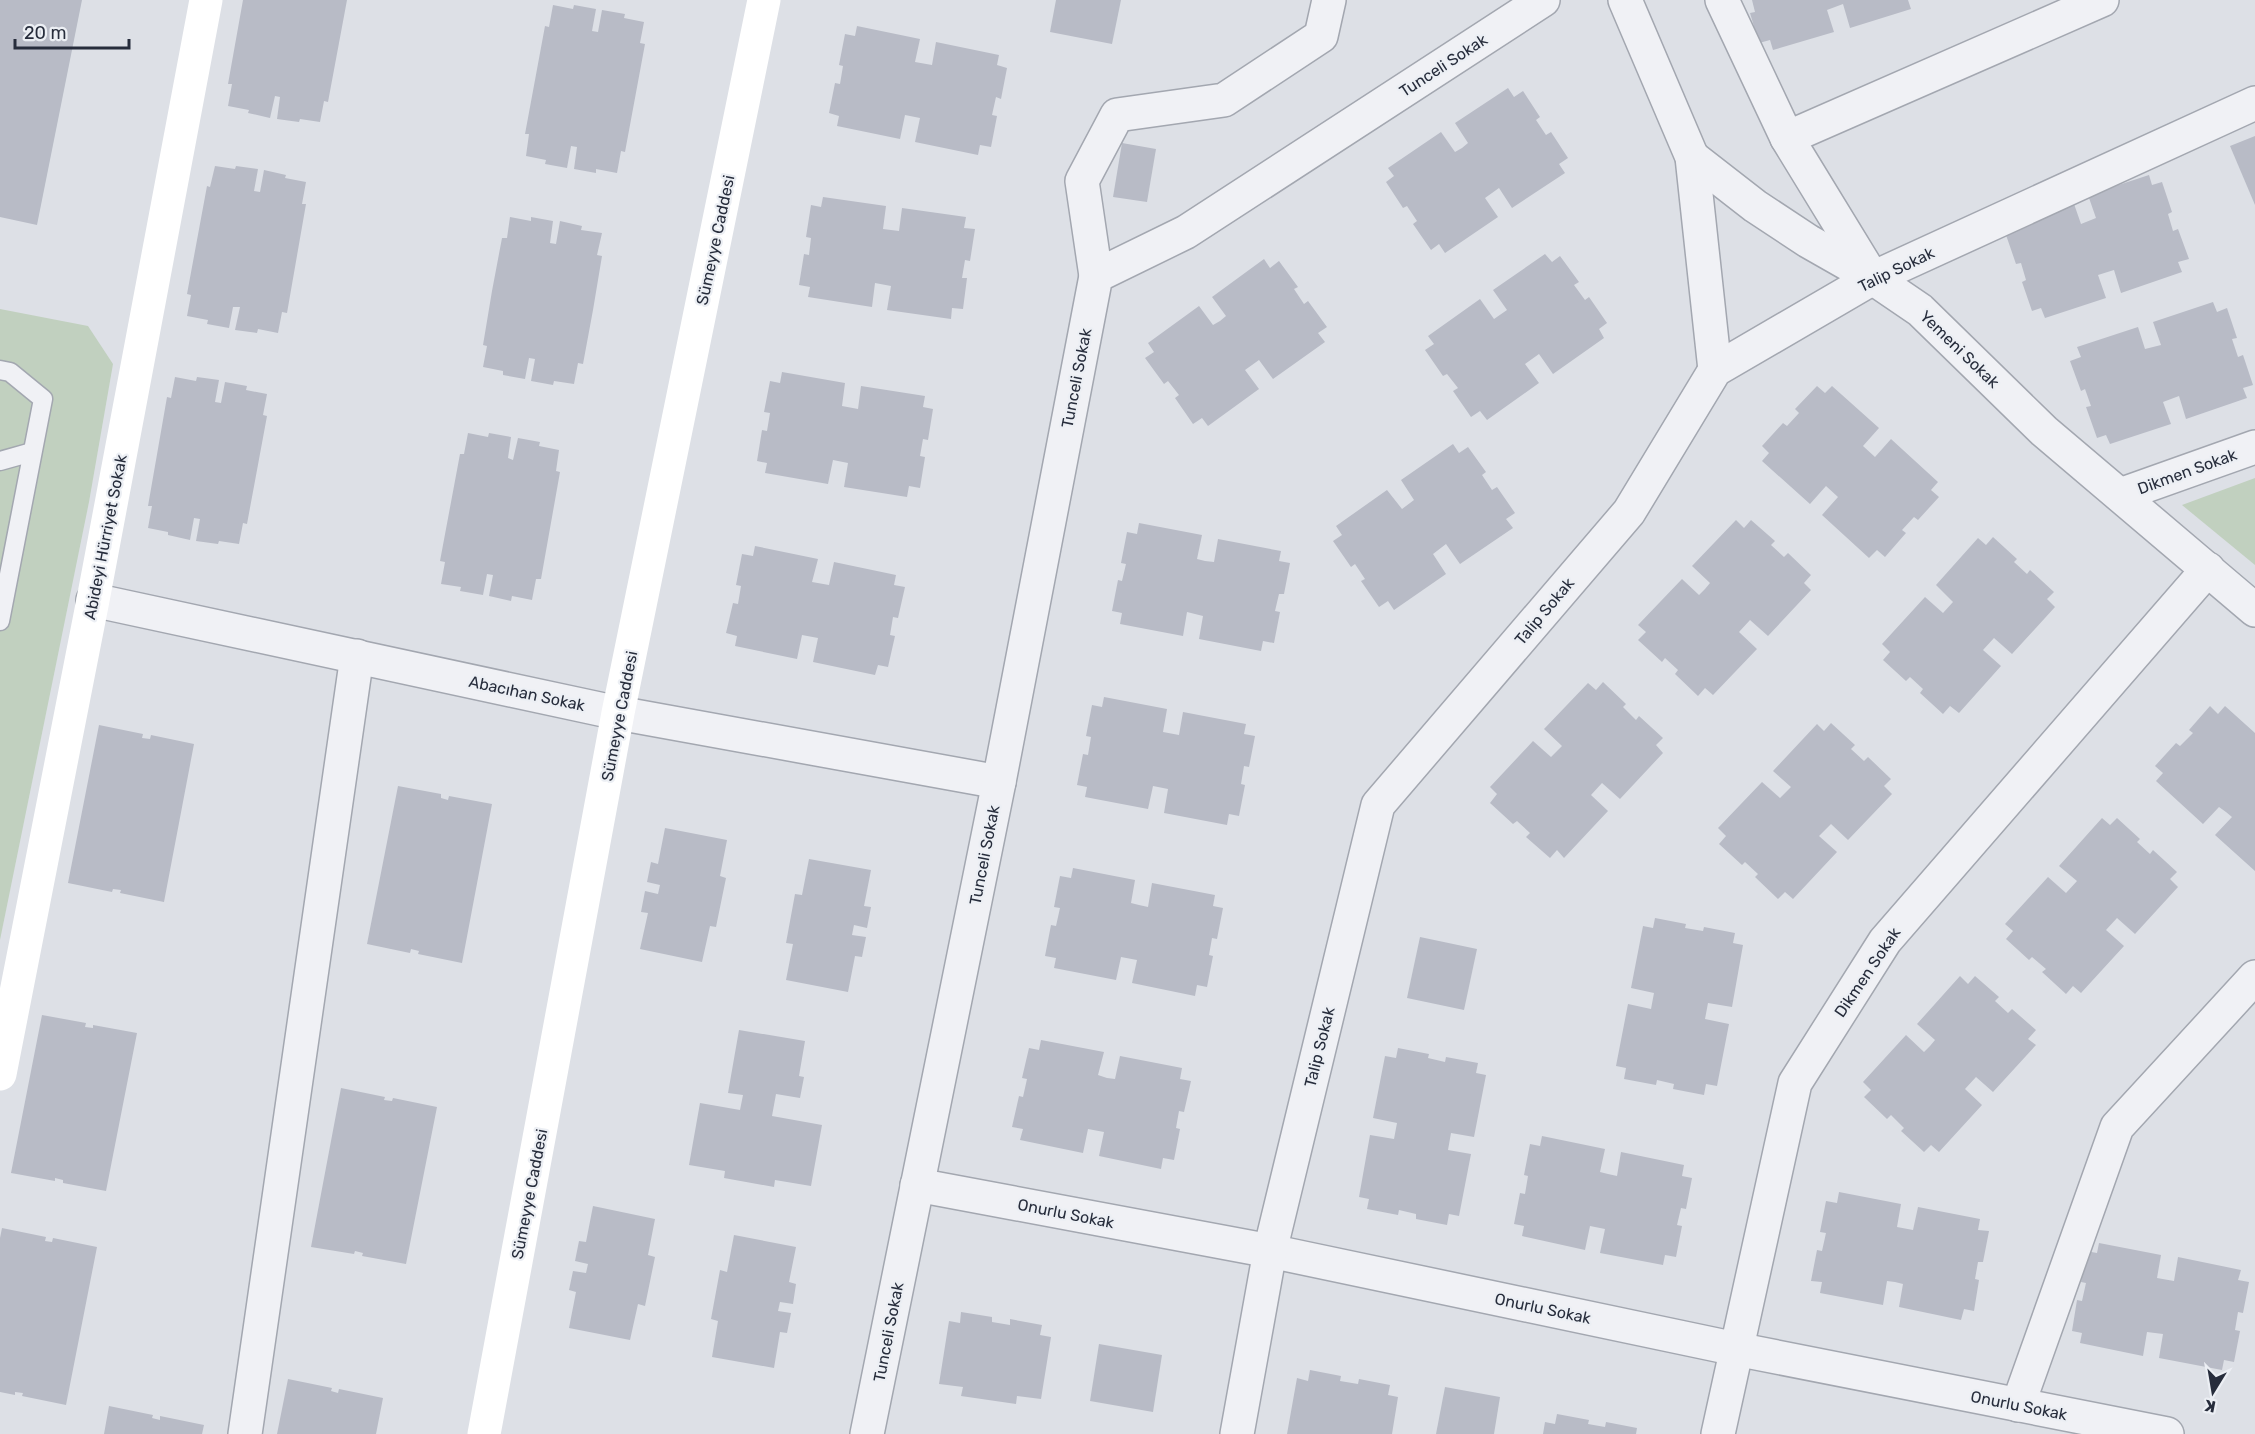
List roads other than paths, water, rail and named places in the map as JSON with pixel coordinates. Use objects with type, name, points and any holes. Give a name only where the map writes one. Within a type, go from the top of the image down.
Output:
[{"type":"street","name":"Abideyi Hürriyet Sokak","points":[[0,1074],[93,600],[206,0]]},
{"type":"street","name":"Sümeyye Caddesi","points":[[484,1434],[618,713],[764,0]]},
{"type":"street","name":"Tunceli Sokak","points":[[867,1434],[999,782],[1096,276],[1082,181],[1117,115],[1224,100],[1321,36],[1329,0]]},
{"type":"street","name":"Tunceli Sokak","points":[[1096,276],[1186,232],[1543,0]]},
{"type":"street","points":[[1625,0],[1692,157],[1715,370]]},
{"type":"street","name":"Yemeni Sokak","points":[[1722,0],[1787,138],[1873,278],[1920,310],[2044,431],[2255,610]]},
{"type":"street","points":[[1787,138],[2102,0]]},
{"type":"street","name":"Talip Sokak","points":[[1237,1434],[1270,1251],[1378,805],[1629,512],[1715,370],[1873,278],[2255,103]]},
{"type":"street","points":[[1692,157],[1764,212],[1808,242],[1873,278]]},
{"type":"street","name":"Dikmen Sokak","points":[[2120,495],[2255,447]]},
{"type":"street","name":"Dikmen Sokak","points":[[1718,1434],[1795,1083],[1885,941],[2208,569]]},
{"type":"street","name":"Abacıhan Sokak","points":[[93,600],[618,713],[999,782]]},
{"type":"street","points":[[245,1434],[357,656]]},
{"type":"street","points":[[2018,1405],[2117,1127],[2255,977]]},
{"type":"street","name":"Onurlu Sokak","points":[[917,1185],[1270,1251],[1736,1349],[2168,1434]]},
{"type":"lane","points":[[0,370],[10,372],[42,399],[0,621]]},
{"type":"lane","points":[[0,461],[32,452]]}]
